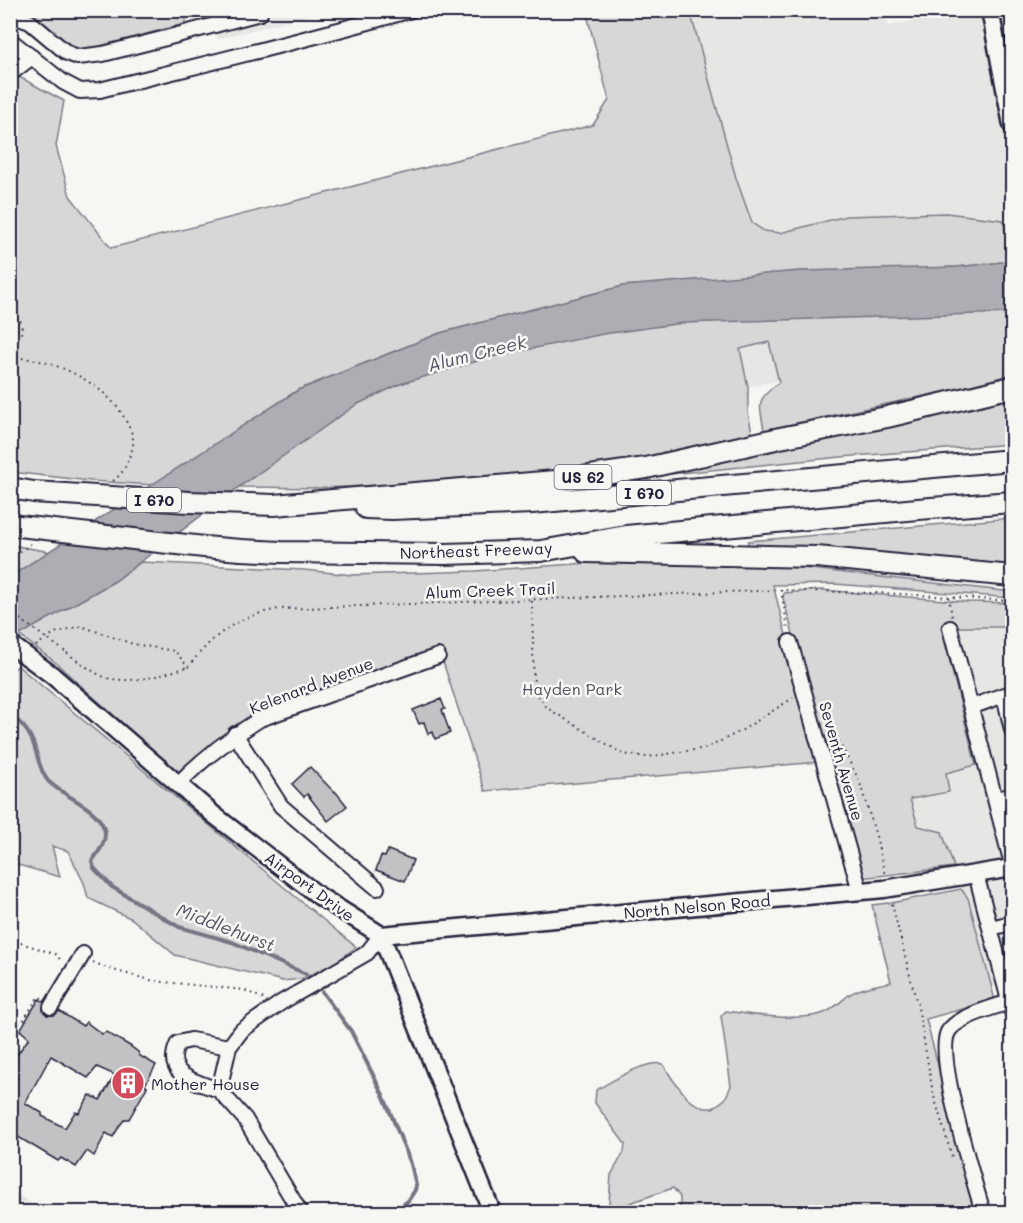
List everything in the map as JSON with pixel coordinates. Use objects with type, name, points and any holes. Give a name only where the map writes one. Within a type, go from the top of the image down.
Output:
[{"type":"highway","name":"US 62","points":[[274,505],[555,481],[646,468],[887,417],[1012,387]]},
{"type":"highway","name":"I 670","points":[[10,488],[34,492],[189,502],[392,509],[532,503],[1012,460]]},
{"type":"highway","name":"Northeast Freeway","points":[[10,525],[241,550],[445,554],[541,551],[626,536],[1012,502]]},
{"type":"highway","points":[[541,551],[817,557],[1012,576]]},
{"type":"main road","points":[[990,10],[1012,124]]},
{"type":"main road","name":"Airport Drive","points":[[10,644],[52,675],[214,815],[313,891],[381,935]]},
{"type":"main road","name":"North Nelson Road","points":[[381,935],[888,888],[1012,866]]},
{"type":"main road","points":[[381,935],[492,1212]]},
{"type":"street","points":[[10,40],[71,87],[80,91],[100,90],[317,37],[411,10]]},
{"type":"street","points":[[10,15],[30,22],[67,53],[78,57],[103,54],[166,39],[229,16],[265,11]]},
{"type":"street","points":[[10,74],[32,57]]},
{"type":"street","points":[[950,628],[996,800],[1009,834],[1012,866]]},
{"type":"street","name":"Seventh Avenue","points":[[790,642],[860,891]]},
{"type":"street","name":"Kelenard Avenue","points":[[178,784],[198,763],[235,734],[260,719],[438,656]]},
{"type":"street","points":[[971,707],[1008,694],[1012,730]]},
{"type":"street","points":[[235,734],[281,806],[377,888]]},
{"type":"street","points":[[996,800],[1012,795]]},
{"type":"street","points":[[976,874],[1011,1007],[978,1012],[960,1021],[948,1031],[944,1048],[962,1137],[983,1212]]},
{"type":"street","points":[[990,928],[1012,923]]},
{"type":"street","points":[[219,1090],[229,1047],[242,1030],[282,1002],[367,953],[381,935]]},
{"type":"street","points":[[48,1000],[83,954]]},
{"type":"street","points":[[229,1047],[191,1040],[178,1043],[173,1054],[173,1064],[178,1073],[219,1090],[245,1119],[300,1212]]},
{"type":"path","points":[[10,314],[20,320],[23,329],[19,338],[10,345]]},
{"type":"path","points":[[10,358],[26,357],[58,366],[110,397],[122,412],[135,444],[123,473],[106,486]]},
{"type":"path","points":[[10,559],[35,542]]},
{"type":"path","points":[[781,590],[790,642]]},
{"type":"path","name":"Alum Creek Trail","points":[[188,667],[205,645],[238,620],[259,612],[279,609],[781,590],[1012,601]]},
{"type":"path","points":[[949,597],[953,622],[950,628]]},
{"type":"path","points":[[532,601],[534,690],[547,708],[624,754],[647,757],[707,748],[741,731],[786,701],[805,693]]},
{"type":"path","points":[[10,612],[67,653],[106,678],[136,680],[188,667],[175,651],[133,644],[81,626],[54,633],[28,652]]},
{"type":"path","points":[[823,711],[859,780],[876,836],[919,1012],[933,1093],[956,1169]]},
{"type":"path","points":[[15,941],[58,955],[62,961],[61,969]]},
{"type":"path","points":[[83,954],[96,965],[154,981],[244,990],[263,997],[266,1001],[263,1005]]},
{"type":"path","points":[[10,1031],[14,1025],[22,1021],[38,997],[48,1000]]},
{"type":"shaded area","points":[[210,11],[325,11],[218,39]]},
{"type":"shaded area","points":[[690,11],[884,11],[889,26],[957,11],[1006,11],[1012,39],[1012,219],[1003,220],[946,213],[846,216],[780,233],[764,231],[752,223],[736,178]]},
{"type":"shaded area","points":[[775,341],[783,380],[748,387],[740,349]]},
{"type":"shaded area","points":[[941,626],[1012,627],[1012,981],[992,987],[968,898],[961,889],[942,832],[918,826],[910,798],[949,792],[945,773],[976,765]]},
{"type":"shaded area","points":[[11,1190],[44,1212],[11,1212]]},
{"type":"green space","points":[[185,10],[187,17],[184,24],[85,50],[75,48],[22,11]]},
{"type":"green space","points":[[586,11],[690,11],[736,178],[752,223],[764,231],[780,233],[846,216],[946,213],[1003,220],[1012,261],[957,267],[623,286],[440,333],[298,390],[153,485],[11,472],[10,72],[64,101],[56,146],[70,196],[111,248],[593,125],[609,100]]},
{"type":"green space","points":[[1012,293],[1012,374],[957,389],[764,430],[761,402],[766,393],[779,382],[769,342],[740,349],[748,387],[748,412],[752,433],[635,459],[544,473],[412,484],[321,488],[239,487],[255,476],[351,384],[635,314]]},
{"type":"green space","points":[[1012,398],[1012,444],[841,457],[671,474],[671,469],[843,436]]},
{"type":"green space","points":[[1012,518],[1012,570],[747,548],[748,541]]},
{"type":"green space","points":[[11,545],[51,552],[11,576]]},
{"type":"green space","name":"Hayden Park","points":[[630,560],[767,564],[1012,592],[1012,598],[835,584],[773,585],[819,762],[485,791],[443,662],[258,725],[213,753],[187,782],[55,662],[19,635],[115,581],[141,562],[304,570],[352,575],[475,571]]},
{"type":"green space","points":[[822,590],[968,602],[1012,603],[1012,627],[941,627],[976,765],[946,773],[949,792],[910,799],[918,826],[942,832],[954,867],[861,878],[783,598],[784,593]]},
{"type":"green space","points":[[18,666],[356,947],[334,964],[301,979],[283,981],[175,955],[132,919],[88,898],[84,883],[68,851],[52,846],[60,877],[11,863],[10,672]]},
{"type":"green space","points":[[961,889],[968,898],[995,1000],[926,1019],[976,1212],[680,1212],[680,1197],[673,1188],[616,1208],[609,1203],[611,1175],[624,1152],[625,1144],[595,1103],[596,1090],[638,1068],[663,1064],[690,1101],[704,1108],[713,1108],[725,1099],[731,1086],[721,1016],[726,1011],[775,1017],[814,1016],[831,1010],[850,994],[870,986],[891,982],[872,905]]},
{"type":"water","name":"Alum Creek","points":[[1012,261],[1012,313],[683,323],[603,334],[491,357],[400,384],[356,405],[239,487],[115,581],[11,640],[11,576],[298,390],[440,333],[623,286],[799,271],[957,267]]},
{"type":"building","points":[[441,699],[445,709],[442,710],[450,733],[435,739],[433,732],[428,734],[424,722],[419,724],[413,710]]},
{"type":"building","points":[[310,767],[347,806],[328,821],[307,794],[304,797],[292,784]]},
{"type":"building","points":[[388,850],[413,860],[405,881],[376,870],[381,856],[385,857]]},
{"type":"building","name":"Mother House","points":[[39,999],[44,1002],[43,1011],[47,1015],[55,1015],[59,1011],[83,1026],[86,1022],[102,1034],[106,1032],[130,1046],[140,1056],[156,1065],[129,1119],[125,1119],[113,1137],[106,1133],[94,1156],[87,1151],[76,1167],[61,1158],[58,1161],[10,1132],[10,1053],[16,1056],[29,1038],[20,1030]],"holes":[[[51,1056],[88,1078],[97,1067],[115,1075],[100,1100],[90,1095],[79,1113],[75,1112],[65,1128],[42,1116],[42,1113],[25,1103]]]},
{"type":"waterway","name":"Middlehurst","points":[[10,714],[29,734],[42,771],[48,781],[87,808],[100,820],[105,837],[92,861],[94,868],[112,887],[179,927],[232,942],[306,974]]},
{"type":"waterway","name":"Middlehurst","points":[[322,992],[351,1031],[384,1097],[411,1164],[415,1190],[408,1201],[392,1212]]},
{"type":"place","name":"Mother House","points":[[128,1083]]}]
